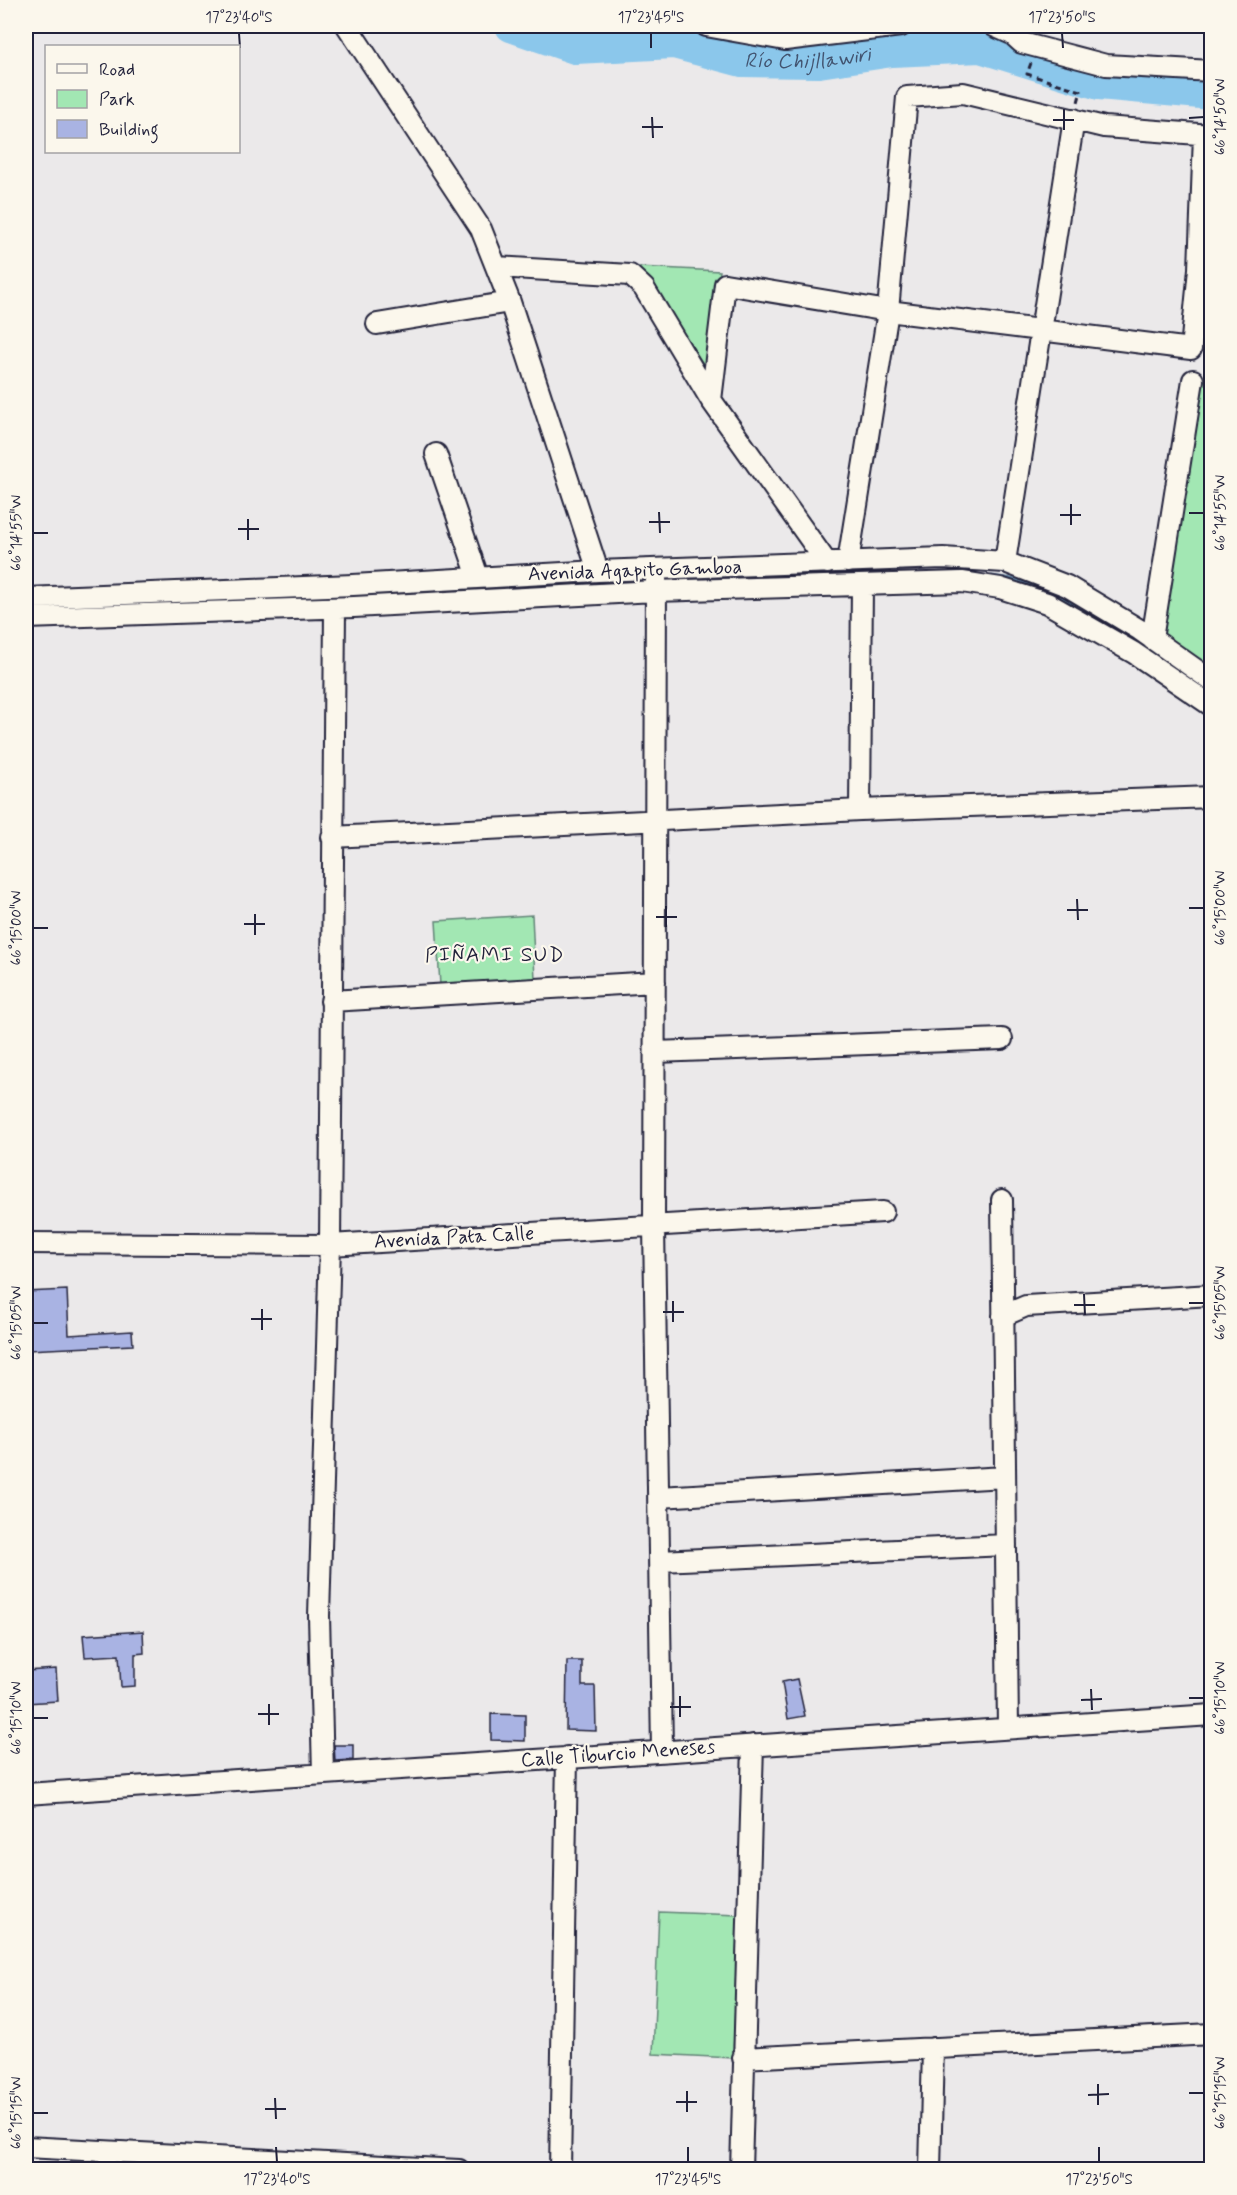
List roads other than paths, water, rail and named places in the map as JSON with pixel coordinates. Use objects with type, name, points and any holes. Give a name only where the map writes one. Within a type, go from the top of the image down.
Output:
[{"type":"street","points":[[347,26],[481,229],[510,302],[598,571]]},
{"type":"street","points":[[706,26],[785,40],[901,26]]},
{"type":"street","points":[[994,26],[1012,34],[1022,43],[1106,64],[1212,71]]},
{"type":"street","points":[[711,400],[725,284],[888,311],[1191,349],[1208,135],[1104,128],[1074,118],[963,93],[907,97],[888,311],[848,562]]},
{"type":"street","points":[[1005,562],[1074,118]]},
{"type":"street","points":[[496,267],[630,275],[644,288],[711,400],[827,563]]},
{"type":"street","points":[[377,324],[510,302]]},
{"type":"street","points":[[1152,639],[1193,380]]},
{"type":"street","points":[[436,454],[478,577]]},
{"type":"street","name":"Avenida Agapito Gamboa","points":[[26,598],[353,585],[598,571],[943,558],[1005,562],[1066,586],[1140,630],[1212,681]]},
{"type":"street","points":[[656,570],[654,1226],[662,1751]]},
{"type":"street","name":"Avenida Agapito Gamboa","points":[[26,618],[335,608],[656,591],[962,582],[1000,588],[1047,603],[1134,652],[1212,706]]},
{"type":"street","points":[[860,810],[862,586]]},
{"type":"street","points":[[323,1774],[319,1616],[330,1245],[335,608]]},
{"type":"street","points":[[332,837],[860,810],[1212,797]]},
{"type":"street","points":[[331,1001],[655,982]]},
{"type":"street","points":[[655,1052],[1002,1039]]},
{"type":"street","points":[[1002,1200],[1008,1728]]},
{"type":"street","name":"Avenida Pata Calle","points":[[26,1243],[330,1245],[883,1212]]},
{"type":"street","points":[[1003,1316],[1026,1306],[1212,1295]]},
{"type":"street","points":[[659,1497],[1005,1477]]},
{"type":"street","points":[[660,1561],[1006,1545]]},
{"type":"street","name":"Calle Tiburcio Meneses","points":[[26,1794],[1212,1715]]},
{"type":"street","points":[[741,2169],[753,1745]]},
{"type":"street","points":[[560,2169],[567,1757]]},
{"type":"street","points":[[743,2058],[1212,2034]]},
{"type":"street","points":[[930,2169],[933,2048]]},
{"type":"street","points":[[26,2147],[459,2169]]},
{"type":"waterway","name":"Río Chijllawiri","points":[[511,26],[575,48],[674,43],[742,61],[819,62],[892,51],[980,47],[1099,84],[1212,94]]},
{"type":"waterway","points":[[992,577],[1047,591],[1081,608],[1129,639]]},
{"type":"waterway","points":[[276,598],[498,590]]},
{"type":"district","name":"PIÑAMI SUD","points":[[495,955]]}]
